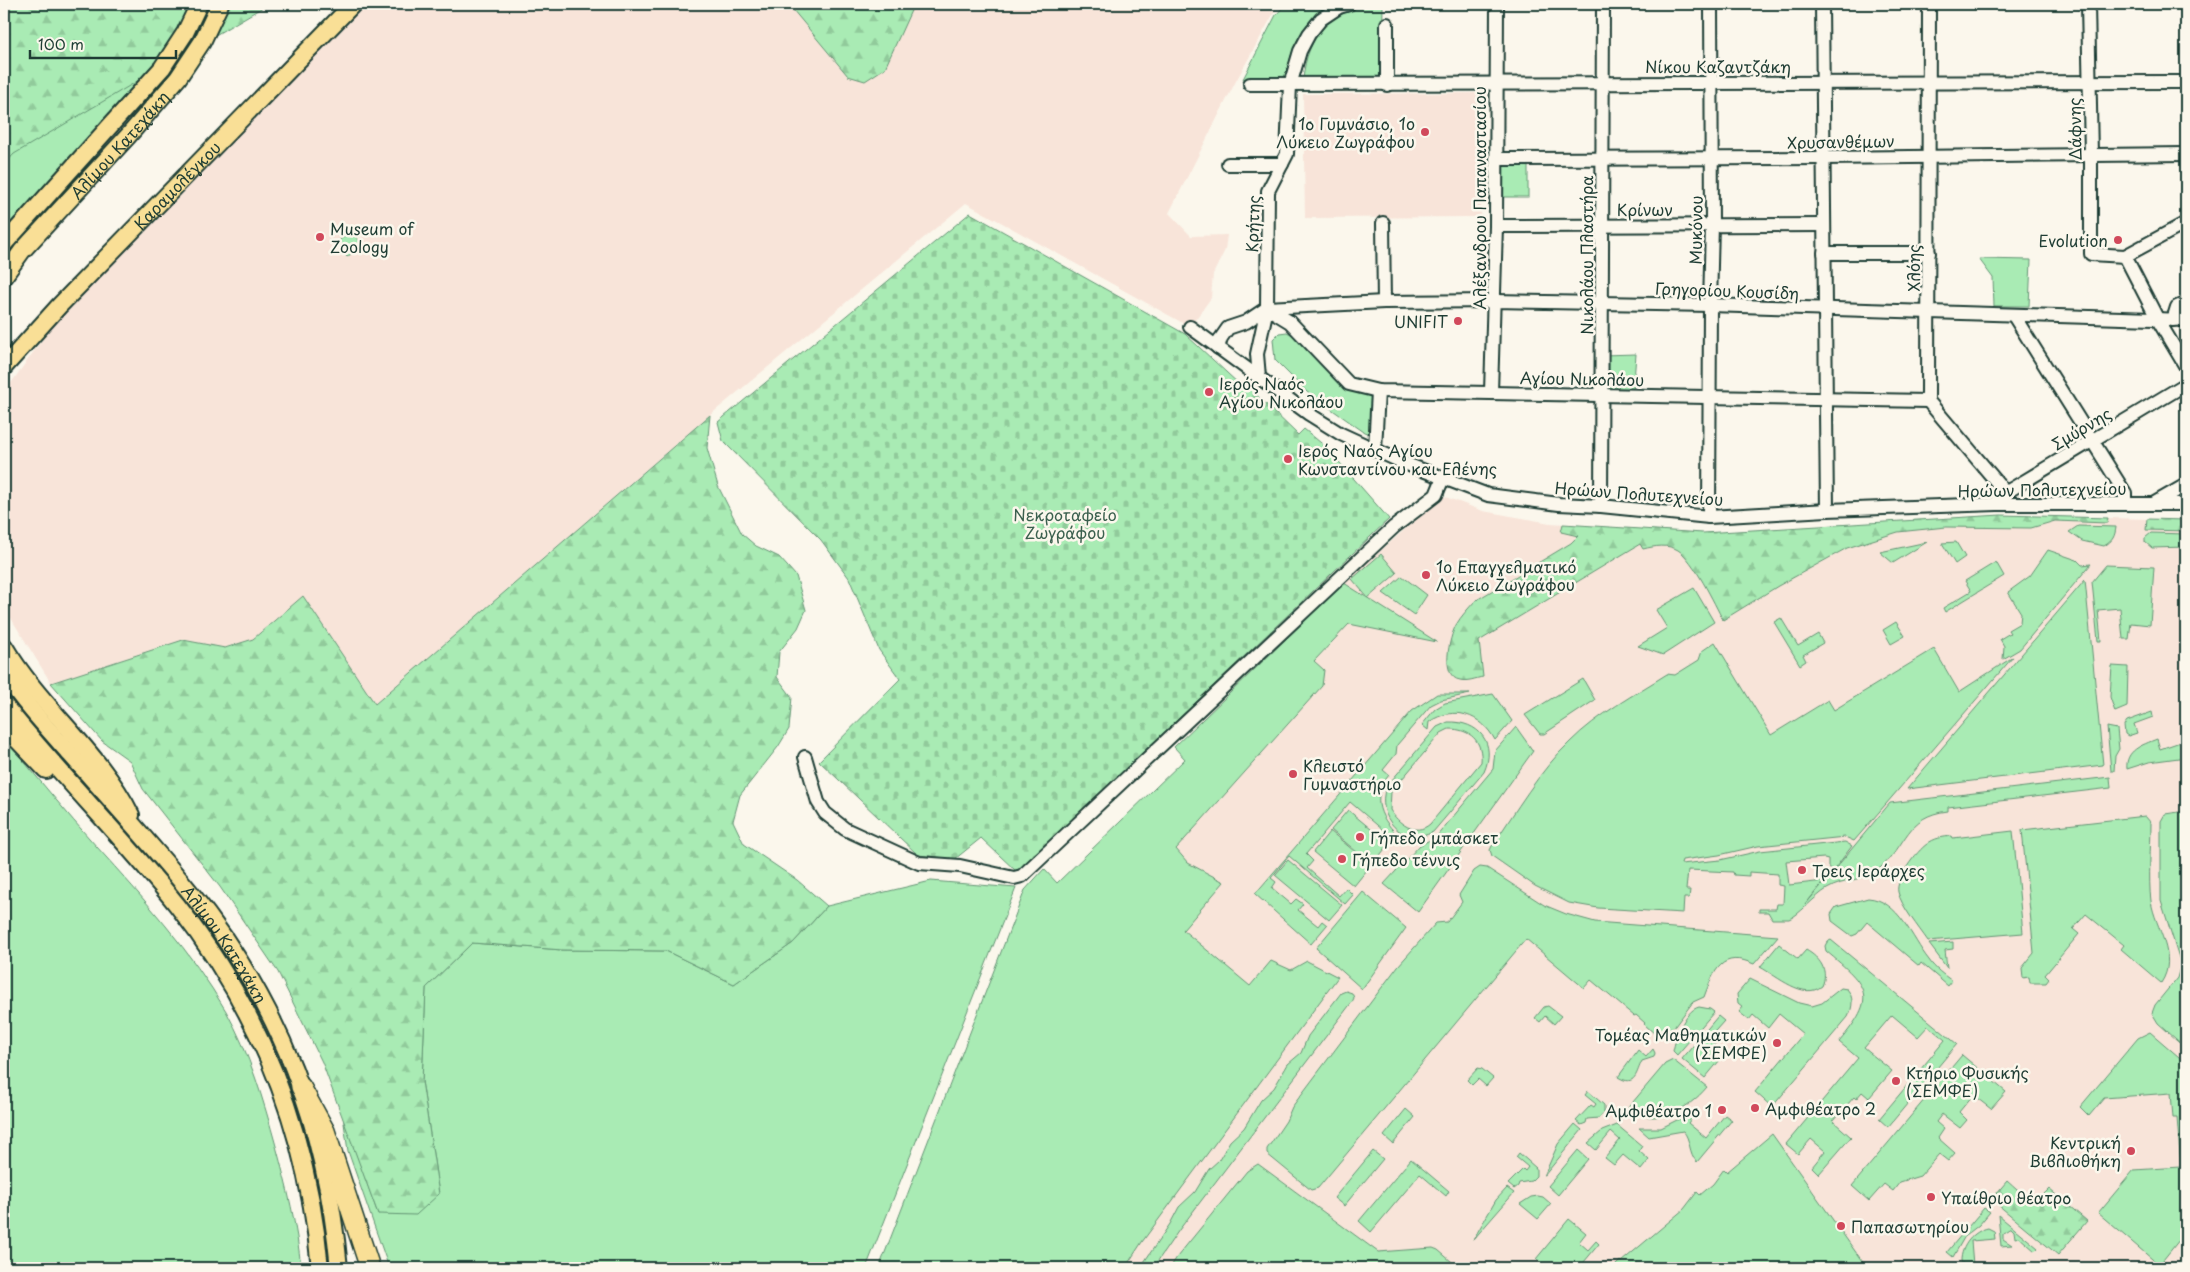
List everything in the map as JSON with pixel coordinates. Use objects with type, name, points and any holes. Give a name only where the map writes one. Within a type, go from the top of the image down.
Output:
[{"type":"highway","points":[[301,1087],[325,1132],[370,1268]]},
{"type":"main road","name":"Αλίμου Κατεχάκη","points":[[4,244],[162,68],[185,33],[199,4]]},
{"type":"main road","name":"Αλίμου Κατεχάκη","points":[[4,276],[22,251],[128,136],[178,78],[202,42],[220,4]]},
{"type":"main road","name":"Καραμολέγκου","points":[[4,367],[46,320],[353,4]]},
{"type":"main road","points":[[4,646],[35,691],[119,790],[142,837]]},
{"type":"main road","name":"Αλίμου Κατεχάκη","points":[[4,673],[40,720],[190,892],[226,941],[252,981],[279,1033],[301,1087],[323,1159],[336,1233],[339,1268]]},
{"type":"main road","name":"Αλίμου Κατεχάκη","points":[[4,705],[176,905],[194,928],[235,989],[263,1043],[283,1094],[305,1164],[317,1235],[320,1268]]},
{"type":"main road","points":[[4,726],[38,763],[91,806]]},
{"type":"street","name":"Κρήτης","points":[[1267,308],[1268,191],[1287,154],[1290,85],[1300,51],[1309,34],[1321,19],[1339,7],[1349,4]]},
{"type":"street","name":"Αλέξανδρου Παπαναστασίου","points":[[1491,392],[1495,301],[1497,4]]},
{"type":"street","name":"Νικολάου Πλαστήρα","points":[[1601,506],[1603,395],[1603,4]]},
{"type":"street","name":"Μυκόνου","points":[[1709,516],[1712,225],[1711,4]]},
{"type":"street","points":[[1822,4],[1827,510]]},
{"type":"street","name":"Χλόης","points":[[1928,4],[1930,82],[1928,402]]},
{"type":"street","name":"Δάφνης","points":[[2088,4],[2092,155],[2091,254],[2126,256]]},
{"type":"street","points":[[1387,24],[1387,85]]},
{"type":"street","name":"Νίκου Καζαντζάκη","points":[[1250,84],[2186,82]]},
{"type":"street","name":"Χρυσανθέμων","points":[[1496,159],[1602,160],[2186,154]]},
{"type":"street","points":[[1228,164],[1282,164]]},
{"type":"street","points":[[1383,223],[1384,302]]},
{"type":"street","points":[[2186,223],[2126,256],[2158,320],[2186,367]]},
{"type":"street","name":"Κρίνων","points":[[1496,226],[1824,224]]},
{"type":"street","points":[[1824,253],[1929,253]]},
{"type":"street","name":"Γρηγορίου Κουσίδη","points":[[1267,308],[1384,302],[1495,301],[1710,305],[1929,314],[2180,320]]},
{"type":"street","points":[[2180,320],[2177,307],[2186,303]]},
{"type":"street","points":[[1218,348],[1221,338],[1228,328],[1246,322],[1267,308]]},
{"type":"street","points":[[1259,377],[1257,354],[1267,308]]},
{"type":"street","name":"Αγίου Νικολάου","points":[[1267,308],[1290,322],[1349,384],[1378,391],[1928,402]]},
{"type":"street","points":[[2014,316],[2125,492],[2125,504]]},
{"type":"street","name":"Ηρώων Πολυτεχνείου","points":[[1190,327],[1309,414],[1341,434],[1442,478],[1488,495],[1559,504],[1709,516],[1997,504],[2186,504]]},
{"type":"street","name":"Σμύρνης","points":[[1997,504],[2010,490],[2186,384]]},
{"type":"street","points":[[1375,450],[1378,391]]},
{"type":"street","points":[[1928,402],[2001,486],[1997,504]]},
{"type":"street","points":[[805,758],[818,802],[825,813],[845,829],[919,862],[960,866],[1014,878],[1022,876],[1394,527],[1436,495],[1442,478]]},
{"type":"street","points":[[2153,504],[2186,485]]},
{"type":"shaded area","points":[[360,4],[1279,4],[1236,81],[1169,213],[1191,236],[1227,235],[1225,250],[1213,274],[1211,298],[1190,327],[966,203],[710,415],[375,704],[303,597],[253,639],[225,648],[183,640],[51,683],[9,615],[4,599],[4,393],[57,319]]},
{"type":"shaded area","name":"1ο Γυμνάσιο, 1ο Λύκειο Ζωγράφου","points":[[1480,93],[1481,217],[1305,218],[1303,94]]},
{"type":"shaded area","points":[[1443,496],[1483,511],[1550,523],[1703,533],[2001,515],[2186,520],[2186,1268],[879,1268],[1025,890],[1044,869],[1057,883],[1185,759],[1174,747],[1344,583]]},
{"type":"green space","points":[[4,4],[191,4],[141,81],[8,225],[4,232]]},
{"type":"green space","points":[[4,4],[268,4],[14,154],[4,165]]},
{"type":"green space","points":[[788,4],[914,4],[885,68],[865,81],[848,76]]},
{"type":"green space","points":[[1286,4],[1329,4],[1311,19],[1299,37],[1294,47],[1286,80],[1243,79],[1276,15]]},
{"type":"green space","points":[[1373,4],[1383,4],[1382,78],[1303,79],[1305,63],[1310,50],[1323,28],[1344,13]]},
{"type":"green space","points":[[1501,165],[1528,165],[1528,197],[1501,197]]},
{"type":"green space","name":"Νεκροταφείο Ζωγράφου","points":[[970,213],[1185,334],[1240,385],[1243,382],[1298,435],[1304,429],[1326,447],[1389,519],[1017,872],[981,838],[955,859],[918,855],[819,761],[900,679],[879,650],[849,578],[821,540],[723,441],[718,422]]},
{"type":"green space","points":[[351,231],[363,245],[347,257],[336,243]]},
{"type":"green space","points":[[1979,259],[2031,260],[2029,306],[1994,306],[1993,278]]},
{"type":"green space","points":[[1287,332],[1295,336],[1348,390],[1371,396],[1370,434],[1364,432],[1307,392],[1275,360],[1273,339],[1279,333]]},
{"type":"green space","points":[[1636,354],[1633,394],[1603,394],[1602,355]]},
{"type":"green space","points":[[710,415],[707,448],[718,486],[742,534],[756,546],[779,557],[796,576],[806,610],[798,628],[779,652],[777,677],[792,697],[789,729],[778,747],[740,795],[733,821],[744,844],[797,880],[827,906],[793,943],[734,984],[666,951],[562,950],[472,943],[426,988],[422,1081],[439,1194],[416,1215],[378,1214],[322,1062],[278,972],[220,887],[143,789],[130,761],[102,741],[51,683],[183,640],[225,648],[253,639],[303,596],[375,704]]},
{"type":"green space","points":[[2001,515],[2108,518],[2107,523],[2055,521],[2031,528],[1946,527],[1898,532],[1847,548],[1778,586],[1723,620],[1703,582],[1684,555],[1678,550],[1666,546],[1643,549],[1640,544],[1479,641],[1483,677],[1460,680],[1450,672],[1448,665],[1449,647],[1453,631],[1462,616],[1475,601],[1571,543],[1578,536],[1561,532],[1563,524],[1703,533]]},
{"type":"green space","points":[[2147,519],[2186,520],[2186,531],[2146,530]]},
{"type":"green space","points":[[2078,526],[2116,527],[2113,538],[2104,546],[2082,541],[2069,532]]},
{"type":"green space","points":[[2151,533],[2186,534],[2186,547],[2152,548],[2145,542],[2145,538]]},
{"type":"green space","points":[[1927,542],[1893,563],[1880,552]]},
{"type":"green space","points":[[1956,542],[1965,557],[1955,564],[1942,543]]},
{"type":"green space","points":[[2048,550],[2077,560],[2082,565],[2091,564],[2020,649],[2003,659],[2004,646],[2000,639],[2010,633],[2008,630],[2020,623],[2021,613],[2008,592],[2030,576]]},
{"type":"green space","points":[[1381,554],[1397,573],[1368,598],[1352,579]]},
{"type":"green space","points":[[1996,562],[2004,576],[1945,612],[1943,608],[1971,591],[1965,581]]},
{"type":"green space","points":[[2106,565],[2154,567],[2150,625],[2131,623],[2129,639],[2123,639],[2120,608],[2098,610],[2101,641],[2098,641],[2092,582]]},
{"type":"green space","points":[[1402,576],[1427,595],[1414,615],[1383,593]]},
{"type":"green space","points":[[2085,580],[2103,765],[1907,789]]},
{"type":"green space","points":[[1344,583],[1437,642],[1349,624],[1314,661],[1324,670],[1322,686],[1176,849],[1188,863],[1224,882],[1183,930],[1250,986],[1271,961],[1291,970],[1307,961],[1338,977],[1142,1242],[1125,1268],[879,1268],[1025,890],[1044,869],[1057,883],[1185,759],[1174,747]]},
{"type":"green space","points":[[1694,588],[1714,622],[1663,655],[1638,646],[1667,628],[1656,610]]},
{"type":"green space","points":[[1781,618],[1798,646],[1818,634],[1823,643],[1803,655],[1806,661],[1800,665],[1774,622]]},
{"type":"green space","points":[[1896,622],[1905,636],[1891,644],[1883,630]]},
{"type":"green space","points":[[1715,642],[1771,735],[1828,700],[1834,710],[1934,649],[1959,692],[2013,657],[1854,841],[1845,837],[1758,846],[1719,855],[1682,860],[1681,864],[1720,860],[1760,851],[1845,842],[1852,846],[1833,871],[1828,867],[1828,859],[1824,858],[1786,861],[1789,885],[1824,881],[1805,905],[1890,803],[2110,777],[2111,788],[1948,807],[1948,811],[1934,814],[1915,825],[1880,868],[1861,878],[1840,883],[1827,889],[1789,919],[1772,919],[1768,912],[1759,912],[1759,909],[1776,909],[1777,904],[1783,904],[1784,886],[1778,885],[1778,874],[1749,872],[1749,876],[1734,875],[1733,872],[1688,870],[1686,890],[1690,890],[1689,898],[1684,898],[1683,913],[1598,908],[1569,903],[1535,886],[1492,856],[1490,850],[1492,846],[1519,805],[1538,778],[1570,742],[1592,723],[1629,697],[1667,674],[1675,675],[1699,660],[1702,651]]},
{"type":"green space","points":[[2112,666],[2128,667],[2127,707],[2115,712],[2110,697]]},
{"type":"green space","points":[[1583,679],[1595,700],[1544,734],[1540,734],[1525,715]]},
{"type":"green space","points":[[1437,694],[1470,694],[1441,700],[1431,705],[1397,745],[1396,754],[1383,770],[1389,775],[1380,792],[1380,809],[1388,824],[1401,838],[1397,842],[1350,802],[1306,854],[1313,861],[1307,868],[1339,896],[1346,888],[1353,895],[1345,904],[1289,856],[1271,878],[1276,882],[1272,888],[1291,904],[1296,899],[1303,904],[1298,910],[1318,926],[1322,921],[1327,925],[1311,944],[1255,894],[1412,711]]},
{"type":"green space","points":[[1493,694],[1512,721],[1495,740],[1489,731],[1475,718],[1457,713],[1438,717],[1429,722],[1428,730],[1422,725],[1435,709],[1445,703]]},
{"type":"green space","points":[[2152,712],[2153,717],[2134,724],[2137,733],[2128,736],[2125,734],[2124,725],[2127,721]]},
{"type":"green space","points":[[1448,722],[1469,725],[1482,736],[1486,743],[1487,761],[1484,772],[1433,832],[1422,836],[1411,836],[1402,833],[1388,819],[1384,809],[1386,787],[1437,727]],"holes":[[[1449,729],[1463,731],[1474,738],[1480,748],[1481,762],[1430,824],[1419,829],[1407,827],[1390,810],[1391,792],[1441,733]]]},
{"type":"green space","points":[[1516,727],[1533,751],[1418,912],[1384,884],[1420,845],[1436,837],[1493,769],[1495,751]]},
{"type":"green space","points":[[2107,727],[2117,729],[2119,749],[2115,756],[2114,771],[2111,771]]},
{"type":"green space","points":[[4,738],[182,946],[198,967],[235,1027],[255,1077],[280,1161],[297,1237],[301,1268],[4,1268]]},
{"type":"green space","points":[[2157,739],[2160,749],[2186,740],[2186,757],[2149,762],[2127,769],[2129,757],[2136,749]]},
{"type":"green space","name":"Γήπεδο μπάσκετ","points":[[1348,810],[1389,844],[1372,865],[1331,830]]},
{"type":"green space","points":[[2186,811],[2186,1048],[2158,1023],[2152,1013],[2155,1005],[2177,978],[2181,964],[2161,901],[2161,821],[2165,814]]},
{"type":"green space","points":[[2145,816],[2151,823],[2151,901],[2167,952],[2168,963],[2161,983],[2121,949],[2124,945],[2086,914],[2073,929],[2079,934],[2045,975],[2049,979],[2046,983],[2030,983],[2029,977],[2023,978],[2022,968],[2034,953],[2022,830]]},
{"type":"green space","name":"Γήπεδο τέννις","points":[[1330,831],[1371,865],[1354,886],[1313,852]]},
{"type":"green space","points":[[2013,831],[2023,933],[1928,941],[1906,910],[1898,892],[1898,886],[1903,873],[1913,859],[1927,844],[1939,838]]},
{"type":"green space","points":[[1288,860],[1342,905],[1329,920],[1275,875]]},
{"type":"green space","points":[[1480,867],[1487,868],[1544,905],[1566,914],[1595,922],[1778,936],[1754,964],[1734,959],[1721,965],[1712,978],[1704,997],[1693,1002],[1675,1026],[1656,1035],[1636,1015],[1634,1016],[1591,980],[1584,988],[1526,939],[1318,1188],[1311,1190],[1267,1154],[1267,1149],[1286,1121],[1292,1107],[1398,966],[1436,923],[1447,922],[1462,902],[1459,895],[1474,871]]},
{"type":"green space","points":[[931,881],[1016,888],[866,1268],[389,1268],[348,1151],[343,1116],[378,1214],[439,1194],[422,1081],[426,988],[472,943],[562,950],[666,951],[734,984],[793,943],[827,906]]},
{"type":"green space","points":[[1363,892],[1406,928],[1362,989],[1316,948]]},
{"type":"green space","points":[[1868,898],[1879,900],[1896,913],[1931,963],[1952,981],[1948,986],[1921,963],[1919,966],[1867,922],[1857,934],[1852,936],[1832,921],[1831,914],[1836,907]]},
{"type":"green space","points":[[1831,940],[1957,1044],[1888,1127],[1879,1119],[1945,1040],[1928,1026],[1918,1037],[1892,1015],[1864,1048],[1892,1071],[1869,1098],[1862,1092],[1856,1099],[1854,1097],[1833,1121],[1851,1137],[1819,1174],[1812,1167],[1825,1151],[1811,1139],[1798,1154],[1786,1144],[1858,1058],[1839,1042],[1859,1013],[1863,1002],[1863,993],[1859,983],[1841,963],[1826,951],[1825,946]]},
{"type":"green space","points":[[1953,942],[1953,949],[1945,950],[1947,968],[1929,944]]},
{"type":"green space","points":[[1779,944],[1798,959],[1806,950],[1815,957],[1824,970],[1822,986],[1815,990],[1799,989],[1760,967]]},
{"type":"green space","points":[[1750,979],[1799,1003],[1812,1006],[1822,1003],[1841,988],[1847,989],[1852,999],[1852,1006],[1848,1017],[1772,1107],[1755,1092],[1803,1034],[1779,1014],[1768,1028],[1753,1015],[1749,1020],[1739,1012],[1743,1007],[1738,1003],[1737,994]]},
{"type":"green space","points":[[1346,991],[1352,993],[1354,998],[1352,1002],[1179,1230],[1153,1268],[1140,1268],[1170,1224],[1179,1207],[1195,1192],[1209,1169],[1219,1160],[1230,1141],[1244,1128],[1261,1100],[1274,1088],[1288,1064],[1301,1053],[1308,1036],[1341,993]]},
{"type":"green space","points":[[1548,1006],[1561,1016],[1554,1024],[1545,1016],[1540,1022],[1535,1018],[1544,1007]]},
{"type":"green space","points":[[1699,1007],[1710,1009],[1714,1012],[1677,1055],[1673,1051],[1682,1025],[1689,1014]]},
{"type":"green space","points":[[1718,1016],[1724,1021],[1708,1039],[1725,1054],[1705,1078],[1682,1059]]},
{"type":"green space","points":[[2150,1032],[2186,1063],[2186,1225],[2181,1231],[2184,1234],[2159,1265],[2098,1213],[2134,1170],[2181,1167],[2177,1118],[2173,1118],[2171,1093],[2104,1098],[2089,1116],[2080,1107],[2138,1038]]},
{"type":"green space","points":[[1653,1049],[1654,1057],[1642,1061],[1637,1074],[1632,1080],[1628,1081],[1618,1077],[1638,1050],[1646,1057]]},
{"type":"green space","points":[[1962,1055],[2006,1092],[1991,1109],[1973,1095],[1959,1112],[1967,1120],[1960,1128],[1942,1114],[1936,1122],[1944,1129],[1938,1138],[1955,1153],[1948,1161],[1939,1154],[1920,1176],[1900,1182],[1893,1191],[1884,1184],[1869,1201],[1852,1186]]},
{"type":"green space","points":[[1673,1060],[1707,1087],[1690,1103],[1670,1114],[1649,1117],[1627,1109],[1665,1064]]},
{"type":"green space","points":[[1478,1068],[1493,1078],[1486,1086],[1478,1079],[1472,1085],[1467,1080]]},
{"type":"green space","points":[[1588,1091],[1604,1105],[1604,1112],[1599,1118],[1587,1119],[1586,1123],[1581,1125],[1576,1121],[1591,1105],[1594,1107],[1596,1104],[1585,1095]]},
{"type":"green space","points":[[1406,1109],[1415,1117],[1393,1144],[1384,1136]]},
{"type":"green space","points":[[1691,1113],[1694,1115],[1688,1123],[1706,1138],[1725,1115],[1732,1120],[1697,1162],[1683,1131],[1649,1137],[1639,1128],[1661,1128]]},
{"type":"green space","points":[[1575,1124],[1582,1130],[1544,1176],[1558,1144]]},
{"type":"green space","points":[[1617,1125],[1642,1146],[1639,1151],[1649,1160],[1641,1170],[1623,1155],[1614,1165],[1605,1158],[1620,1140],[1611,1132],[1596,1150],[1588,1143],[1602,1131]]},
{"type":"green space","points":[[1772,1134],[1867,1268],[1613,1268],[1684,1209],[1697,1192],[1700,1195],[1713,1184],[1724,1169],[1727,1172]]},
{"type":"green space","points":[[1578,1150],[1588,1159],[1558,1195],[1548,1186]]},
{"type":"green space","points":[[1373,1151],[1383,1159],[1344,1206],[1334,1198]]},
{"type":"green space","points":[[1519,1153],[1536,1168],[1536,1176],[1531,1181],[1519,1183],[1514,1189],[1508,1184],[1523,1169],[1525,1171],[1528,1167],[1516,1157]]},
{"type":"green space","points":[[1411,1159],[1449,1191],[1446,1196],[1420,1174],[1371,1232],[1359,1221]]},
{"type":"green space","points":[[1258,1164],[1378,1252],[1433,1248],[1459,1268],[1170,1268],[1247,1171]]},
{"type":"green space","points":[[2007,1181],[2022,1194],[2032,1198],[2043,1195],[2049,1189],[2087,1221],[2058,1255],[1997,1204],[1996,1194]]},
{"type":"green space","points":[[1507,1188],[1514,1193],[1473,1240],[1496,1200]]},
{"type":"green space","points":[[1531,1197],[1543,1197],[1551,1204],[1538,1219],[1520,1204]]},
{"type":"green space","points":[[1984,1208],[1990,1212],[1979,1225],[1965,1236],[1953,1257],[1947,1252]]},
{"type":"green space","points":[[1998,1215],[2038,1248],[2035,1251],[2019,1237],[2015,1238],[2014,1231],[2011,1228],[2003,1233],[2003,1239],[2012,1245],[2001,1246]]},
{"type":"green space","points":[[1569,1219],[1586,1233],[1579,1242],[1588,1250],[1596,1241],[1599,1244],[1579,1268],[1546,1268],[1536,1259]]},
{"type":"green space","points":[[1988,1228],[1994,1231],[1995,1239],[1971,1241],[1973,1265],[1964,1266],[1961,1261],[1962,1255],[1969,1240],[1977,1232]]},
{"type":"place","name":"1ο Γυμνάσιο, 1ο Λύκειο Ζωγράφου","points":[[1425,132]]},
{"type":"place","name":"Museum of Zoology","points":[[320,237]]},
{"type":"place","name":"Evolution","points":[[2118,240]]},
{"type":"place","name":"UNIFIT","points":[[1458,321]]},
{"type":"place","name":"Ιερός Ναός Αγίου Νικολάου","points":[[1209,392]]},
{"type":"place","name":"Ιερός Ναός Αγίου Κωνσταντίνου και Ελένης","points":[[1288,459]]},
{"type":"place","name":"1ο Επαγγελματικό Λύκειο Ζωγράφου","points":[[1426,575]]},
{"type":"place","name":"Κλειστό Γυμναστήριο","points":[[1293,774]]},
{"type":"place","name":"Γήπεδο μπάσκετ","points":[[1360,837]]},
{"type":"place","name":"Γήπεδο τέννις","points":[[1342,859]]},
{"type":"place","name":"Τρεις Ιεράρχες","points":[[1802,870]]},
{"type":"place","name":"Τομέας Μαθηματικών (ΣΕΜΦΕ)","points":[[1777,1043]]},
{"type":"place","name":"Κτήριο Φυσικής (ΣΕΜΦΕ)","points":[[1896,1081]]},
{"type":"place","name":"Αμφιθέατρο 2","points":[[1755,1108]]},
{"type":"place","name":"Αμφιθέατρο 1","points":[[1722,1110]]},
{"type":"place","name":"Κεντρική Βιβλιοθήκη","points":[[2131,1151]]},
{"type":"place","name":"Υπαίθριο θέατρο","points":[[1931,1197]]},
{"type":"place","name":"Παπασωτηρίου","points":[[1841,1226]]}]
